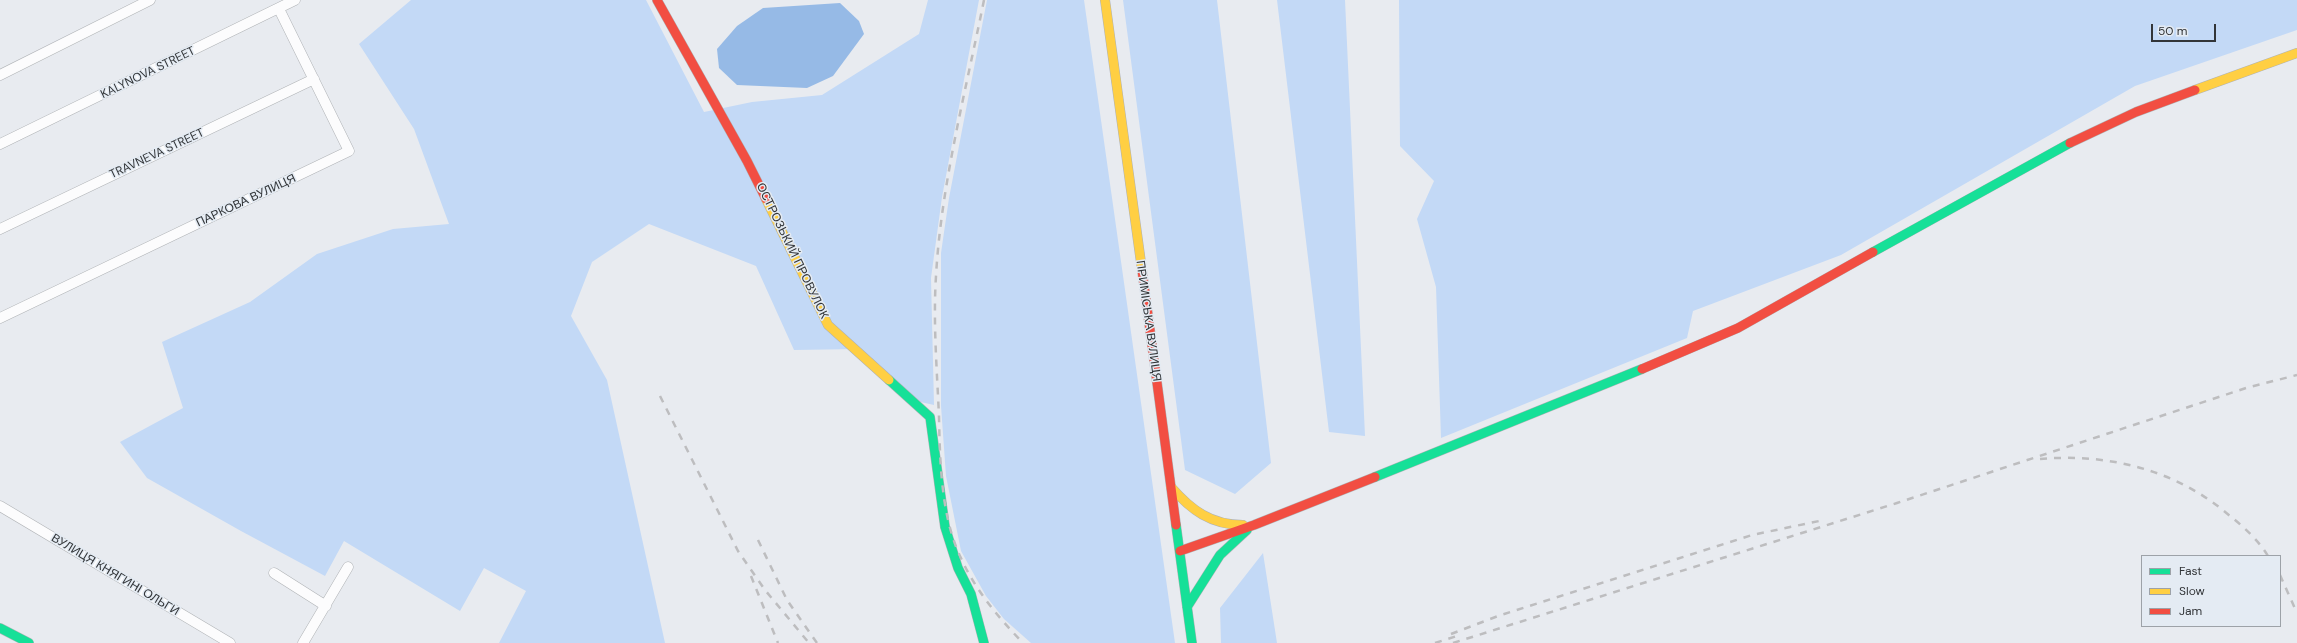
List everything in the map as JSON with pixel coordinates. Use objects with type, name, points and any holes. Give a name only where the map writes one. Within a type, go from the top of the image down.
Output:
[{"type":"main road","name":"ОСТРОЗЬКИЙ ПРОВУЛОК","points":[[657,0],[747,161],[828,325],[930,417],[946,527],[958,568],[971,594],[984,643]]},
{"type":"main road","name":"ПРИМІСЬКА ВУЛИЦЯ","points":[[1105,0],[1192,643]]},
{"type":"main road","points":[[1180,551],[1254,525],[1692,350],[1738,328],[2048,154],[2136,112],[2297,53]]},
{"type":"main road","points":[[1171,487],[1184,502],[1203,517],[1219,524],[1233,526],[1254,525]]},
{"type":"main road","points":[[1187,607],[1220,555],[1254,525]]},
{"type":"main road","points":[[0,628],[29,643]]},
{"type":"street","points":[[0,75],[150,0]]},
{"type":"street","name":"KALYNOVA STREET","points":[[0,144],[295,0]]},
{"type":"street","name":"ПАРКОВА ВУЛИЦЯ","points":[[0,318],[349,151],[279,9]]},
{"type":"street","name":"TRAVNEVA STREET","points":[[0,229],[314,79]]},
{"type":"street","name":"ВУЛИЦЯ КНЯГИНІ ОЛЬГИ","points":[[0,506],[230,643]]},
{"type":"street","points":[[303,643],[348,567]]},
{"type":"street","points":[[274,573],[326,606]]},
{"type":"shaded area","points":[[411,0],[646,0],[704,112],[752,102],[822,95],[919,34],[928,0],[979,0],[942,197],[931,278],[934,405],[916,401],[859,349],[794,350],[756,266],[649,224],[592,262],[571,316],[607,380],[665,643],[499,643],[526,591],[484,568],[460,611],[344,541],[325,576],[147,478],[120,442],[183,408],[162,342],[250,302],[317,254],[393,229],[449,224],[414,129],[359,44]]},
{"type":"shaded area","points":[[987,0],[1084,0],[1175,643],[1031,643],[1004,619],[986,596],[961,551],[946,476],[941,406],[941,253],[949,198]]},
{"type":"shaded area","points":[[1123,0],[1217,0],[1271,463],[1235,494],[1185,470]]},
{"type":"shaded area","points":[[1277,0],[1345,0],[1365,436],[1329,432]]},
{"type":"shaded area","points":[[1399,0],[2297,0],[2297,30],[2135,86],[1841,255],[1693,311],[1687,338],[1441,438],[1436,287],[1417,219],[1434,181],[1400,146]]},
{"type":"shaded area","points":[[840,3],[859,21],[864,34],[833,76],[807,88],[737,85],[719,68],[717,49],[737,26],[763,8]]},
{"type":"shaded area","points":[[1263,553],[1277,643],[1221,643],[1220,608]]},
{"type":"railway","points":[[984,0],[955,138],[943,207],[939,242],[935,311],[941,470],[945,506],[960,556],[980,592],[1023,643]]},
{"type":"railway","points":[[1453,643],[1897,503],[2246,388],[2297,375]]},
{"type":"railway","points":[[660,396],[738,551],[765,590],[809,643]]},
{"type":"railway","points":[[2040,459],[2066,458],[2116,462],[2165,476],[2188,487],[2209,500],[2235,520],[2256,540],[2267,555]]},
{"type":"railway","points":[[1451,634],[1498,616],[1752,535],[1824,520]]},
{"type":"railway","points":[[758,540],[787,600],[817,643]]},
{"type":"railway","points":[[751,576],[778,643]]},
{"type":"railway","points":[[2281,577],[2297,613]]},
{"type":"railway","points":[[1435,643],[1460,635]]},
{"type":"traffic: fast","points":[[1873,252],[2070,143]]},
{"type":"traffic: fast","points":[[1375,477],[1642,369]]},
{"type":"traffic: fast","points":[[889,380],[930,417],[945,527],[958,568],[971,594],[984,643]]},
{"type":"traffic: fast","points":[[1176,525],[1192,643]]},
{"type":"traffic: fast","points":[[1187,607],[1220,555],[1247,530]]},
{"type":"traffic: fast","points":[[0,628],[29,643]]},
{"type":"traffic: slow","points":[[1105,0],[1142,270]]},
{"type":"traffic: slow","points":[[2195,90],[2297,53]]},
{"type":"traffic: slow","points":[[766,199],[828,325],[889,380]]},
{"type":"traffic: slow","points":[[1171,487],[1186,503],[1202,515],[1221,522],[1243,525]]},
{"type":"traffic: jam","points":[[657,0],[747,161],[766,199]]},
{"type":"traffic: jam","points":[[2070,143],[2136,112],[2195,90]]},
{"type":"traffic: jam","points":[[1642,369],[1738,328],[1873,252]]},
{"type":"traffic: jam","points":[[1142,270],[1176,525]]},
{"type":"traffic: jam","points":[[1180,551],[1254,525],[1375,477]]}]
